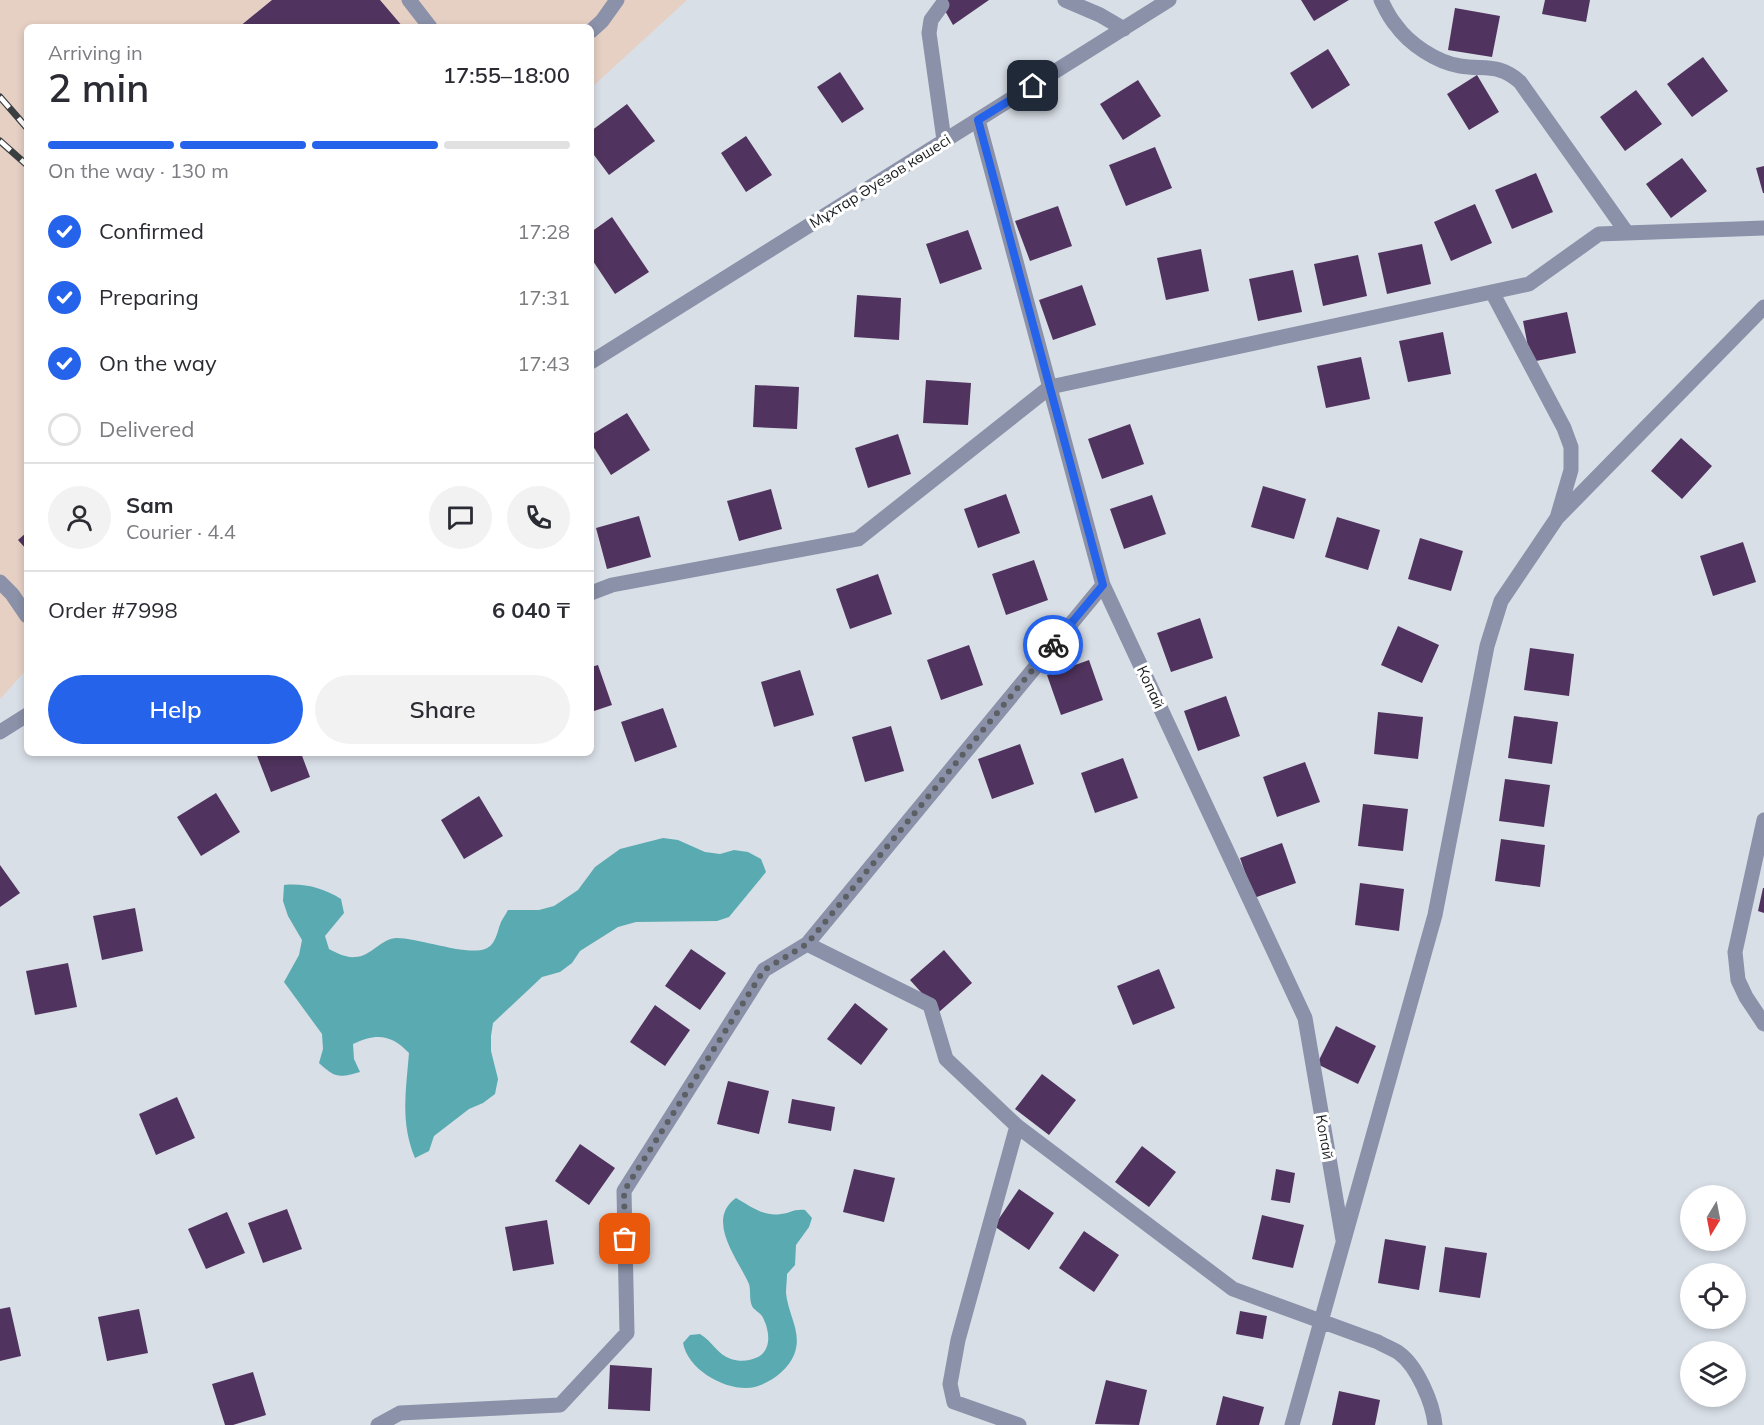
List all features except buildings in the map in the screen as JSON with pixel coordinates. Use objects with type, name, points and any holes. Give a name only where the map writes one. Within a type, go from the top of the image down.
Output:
[{"type":"street","points":[[409,0],[428,24]]},
{"type":"street","points":[[594,28],[617,0]]},
{"type":"street","points":[[1065,0],[1100,15],[1124,29]]},
{"type":"street","name":"Мұхтар Әуезов көшесі","points":[[594,360],[1169,0]]},
{"type":"street","points":[[1381,0],[1402,33],[1435,58],[1458,66],[1496,68],[1520,82],[1627,233]]},
{"type":"street","points":[[942,5],[931,20],[928,33],[944,140]]},
{"type":"street","name":"Копай","points":[[978,120],[1103,585],[1305,1018],[1343,1244]]},
{"type":"street","points":[[594,591],[612,585],[858,539],[1050,387],[1529,284],[1599,234],[1764,228]]},
{"type":"street","points":[[1492,292],[1564,428],[1571,447],[1571,470],[1557,518]]},
{"type":"street","points":[[1292,1425],[1435,915],[1487,646],[1501,601],[1557,518],[1764,307]]},
{"type":"street","points":[[0,582],[24,612]]},
{"type":"street","points":[[378,1425],[400,1413],[560,1405],[627,1333],[624,1191],[764,970],[807,944],[1103,585]]},
{"type":"street","points":[[0,732],[24,717]]},
{"type":"street","points":[[1764,820],[1735,952],[1738,980],[1764,1024]]},
{"type":"street","points":[[807,944],[930,1005],[946,1059],[1017,1126],[1233,1289],[1378,1342],[1401,1354],[1424,1385],[1435,1425]]},
{"type":"street","points":[[1017,1126],[958,1340],[950,1384],[954,1402],[1019,1425]]},
{"type":"shaded area","points":[[0,0],[687,0],[594,85],[594,24],[24,24],[24,672],[0,699]]},
{"type":"water","points":[[663,838],[678,840],[705,852],[720,854],[734,850],[748,852],[761,859],[766,872],[729,917],[717,921],[636,922],[618,927],[580,951],[572,963],[560,972],[542,977],[493,1023],[491,1051],[498,1079],[495,1094],[469,1109],[434,1136],[429,1151],[415,1158],[410,1145],[405,1106],[409,1053],[396,1042],[376,1037],[353,1044],[354,1059],[360,1072],[347,1075],[333,1074],[319,1063],[323,1049],[322,1034],[284,982],[299,955],[302,940],[288,916],[283,901],[284,885],[314,887],[341,899],[344,913],[325,936],[329,949],[342,955],[361,956],[386,941],[397,938],[477,951],[492,944],[508,910],[539,910],[554,906],[578,890],[595,867],[620,849]]},
{"type":"water","points":[[736,1198],[769,1214],[805,1210],[812,1218],[809,1227],[796,1245],[795,1265],[787,1274],[787,1301],[797,1339],[794,1355],[786,1367],[774,1378],[760,1385],[746,1388],[726,1385],[707,1375],[691,1361],[683,1343],[690,1335],[700,1334],[722,1354],[738,1361],[758,1357],[768,1344],[766,1326],[762,1316],[752,1306],[749,1284],[732,1252],[724,1228],[723,1217],[727,1207]]},
{"type":"railway","points":[[0,97],[24,125]]},
{"type":"railway","points":[[0,141],[24,162]]},
{"type":"way so far","points":[[625,1239],[624,1191],[764,970],[807,944],[1053,645]]},
{"type":"route","points":[[1033,86],[978,120],[1103,585],[1053,645]]}]
